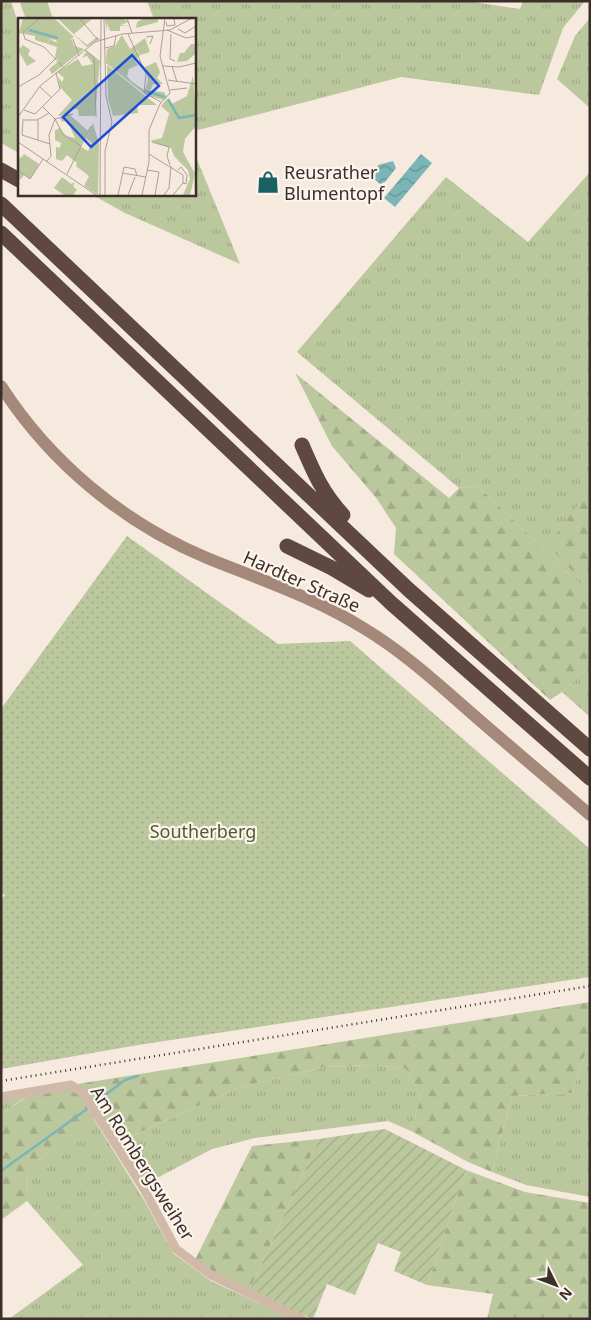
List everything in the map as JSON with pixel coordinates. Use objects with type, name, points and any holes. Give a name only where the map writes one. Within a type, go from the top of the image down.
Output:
[{"type":"highway","points":[[1,170],[18,179]]},
{"type":"highway","points":[[1,204],[409,590],[590,749]]},
{"type":"highway","points":[[1,233],[392,603],[590,778]]},
{"type":"highway","points":[[302,445],[318,482],[332,504],[349,521],[357,540]]},
{"type":"highway","points":[[287,546],[332,568],[392,603]]},
{"type":"main road","name":"Hardter Straße","points":[[1,386],[33,430],[71,470],[102,497],[172,541],[206,557],[308,598],[366,629],[397,650],[448,692],[590,815]]},
{"type":"street","name":"Am Rombergsweiher","points":[[1,1097],[71,1085],[83,1093],[144,1189],[176,1250],[211,1275],[302,1319]]},
{"type":"green space","points":[[1,1],[11,1],[18,23],[18,152],[1,143]]},
{"type":"green space","points":[[26,1],[47,1],[53,18],[26,18],[20,3]]},
{"type":"green space","points":[[147,1],[467,1],[520,9],[523,1],[585,1],[563,28],[539,95],[401,77],[198,130],[195,122],[195,18],[154,18]]},
{"type":"green space","points":[[590,18],[590,108],[557,79],[575,36]]},
{"type":"green space","points":[[195,154],[240,264],[125,213],[93,195],[195,195]]},
{"type":"green space","points":[[590,172],[590,594],[478,486],[459,488],[297,352],[446,177],[528,242]]},
{"type":"green space","points":[[295,373],[449,498],[459,488],[478,486],[590,594],[590,666],[562,692],[550,700],[394,554],[396,528],[377,499],[332,446]]},
{"type":"green space","points":[[590,489],[590,563],[578,577],[548,545]]},
{"type":"green space","name":"Southerberg","points":[[127,536],[278,644],[350,641],[590,849],[590,977],[138,1045],[1,1069],[1,899],[5,895],[1,893],[1,709]]},
{"type":"green space","points":[[590,666],[590,717],[562,692]]},
{"type":"green space","points":[[590,1002],[590,1039],[572,1093],[512,1096],[492,1172],[468,1162],[411,1131],[421,1096],[405,1068],[370,1065],[324,1067],[240,1087],[132,1136],[157,1178],[148,1182],[141,1177],[100,1113],[28,1168],[27,1201],[1,1220],[1,1114],[28,1096],[71,1085]]},
{"type":"green space","points":[[590,1039],[590,1197],[526,1185],[492,1172],[512,1096],[572,1093]]},
{"type":"green space","points":[[370,1065],[405,1068],[421,1096],[411,1131],[388,1121],[255,1138],[212,1149],[157,1178],[132,1136],[240,1087],[324,1067]]},
{"type":"green space","points":[[27,1096],[1,1114],[1,1101]]},
{"type":"green space","points":[[93,1118],[144,1200],[173,1253],[211,1281],[293,1319],[9,1319],[83,1265],[27,1201],[28,1168]]},
{"type":"green space","points":[[385,1129],[466,1170],[427,1285],[394,1271],[401,1252],[378,1243],[355,1295],[327,1284],[313,1319],[249,1291],[319,1139]]},
{"type":"green space","points":[[319,1139],[249,1291],[213,1273],[195,1260],[252,1146]]},
{"type":"green space","points":[[466,1170],[525,1192],[590,1203],[590,1319],[487,1319],[493,1294],[427,1285]]},
{"type":"water","points":[[421,154],[432,163],[395,207],[384,198]]},
{"type":"water","points":[[393,161],[396,168],[385,182],[380,184],[374,179],[378,165]]},
{"type":"waterway","points":[[96,1102],[125,1080],[138,1076]]},
{"type":"waterway","points":[[1,1171],[87,1109]]},
{"type":"railway","points":[[1,1081],[590,986]]},
{"type":"place","name":"Reusrather Blumentopf","points":[[268,182]]}]
